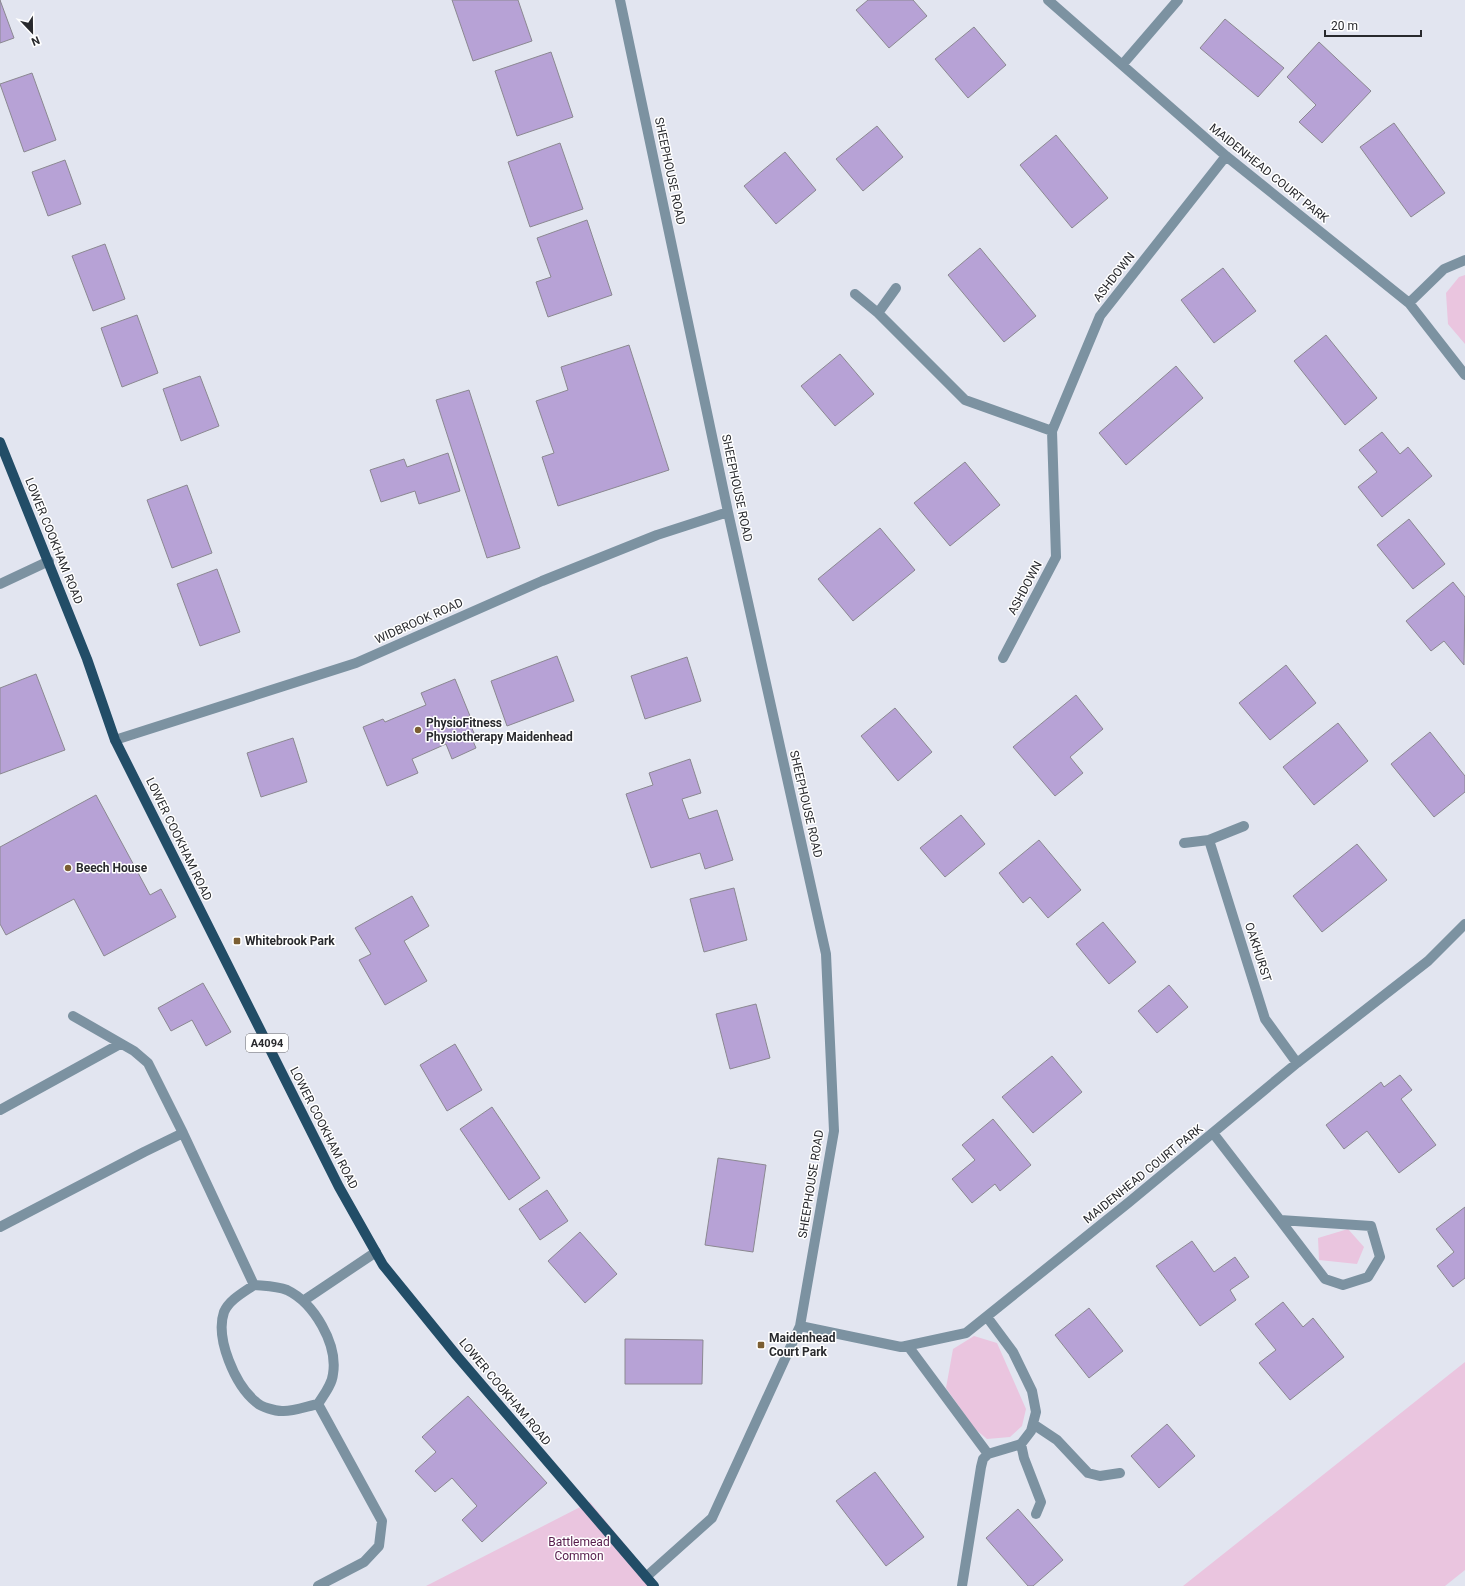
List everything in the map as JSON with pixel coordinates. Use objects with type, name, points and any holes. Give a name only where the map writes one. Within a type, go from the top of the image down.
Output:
[{"type":"main road","name":"LOWER COOKHAM ROAD","points":[[0,442],[49,561],[87,659],[116,740],[339,1187],[383,1265],[457,1356],[654,1586]]},
{"type":"street","name":"SHEEPHOUSE ROAD","points":[[620,0],[728,512],[826,954],[834,1131],[800,1326],[712,1518],[646,1577]]},
{"type":"street","name":"MAIDENHEAD COURT PARK","points":[[1048,0],[1226,156],[1409,303],[1465,375]]},
{"type":"street","points":[[1122,65],[1178,0]]},
{"type":"street","name":"ASHDOWN","points":[[1003,658],[1056,557],[1052,431],[1100,316],[1226,156]]},
{"type":"street","points":[[1409,303],[1444,268],[1465,260]]},
{"type":"street","points":[[878,313],[896,288]]},
{"type":"street","points":[[855,294],[878,313],[965,400],[1052,431]]},
{"type":"street","name":"WIDBROOK ROAD","points":[[116,740],[356,663],[549,578],[657,535],[728,512]]},
{"type":"street","points":[[0,584],[49,561]]},
{"type":"street","points":[[1184,843],[1209,840],[1244,826]]},
{"type":"street","name":"OAKHURST","points":[[1209,840],[1265,1019],[1297,1063]]},
{"type":"street","name":"MAIDENHEAD COURT PARK","points":[[800,1326],[901,1347],[966,1333],[1297,1063],[1428,961],[1465,924]]},
{"type":"street","points":[[73,1016],[134,1051],[148,1063],[183,1133],[254,1285]]},
{"type":"street","points":[[0,1110],[120,1044]]},
{"type":"street","points":[[0,1227],[183,1133]]},
{"type":"street","points":[[1213,1133],[1324,1279],[1344,1286],[1368,1277],[1380,1257],[1371,1226],[1280,1220]]},
{"type":"street","points":[[303,1302],[376,1252]]},
{"type":"street","points":[[254,1285],[271,1286],[286,1290],[314,1312],[326,1332],[333,1360],[333,1375],[318,1404],[283,1412],[257,1404],[244,1389],[234,1371],[227,1356],[221,1325],[225,1310],[235,1298],[254,1285]]},
{"type":"street","points":[[962,1586],[983,1459],[988,1454],[1021,1444],[1031,1431],[1036,1412],[1032,1391],[1013,1352],[987,1317]]},
{"type":"street","points":[[908,1346],[988,1454]]},
{"type":"street","points":[[318,1404],[382,1522],[379,1546],[364,1562],[318,1586]]},
{"type":"street","points":[[1033,1424],[1057,1440],[1088,1473],[1100,1476],[1120,1473]]},
{"type":"street","points":[[1021,1444],[1024,1458],[1041,1502],[1036,1514]]},
{"type":"green space","points":[[1465,275],[1465,344],[1448,324],[1446,293],[1459,277]]},
{"type":"green space","points":[[1348,1229],[1364,1247],[1357,1264],[1319,1260],[1318,1238]]},
{"type":"green space","points":[[974,1336],[997,1343],[1026,1409],[1022,1426],[1010,1437],[987,1439],[975,1429],[946,1388],[953,1349]]},
{"type":"green space","points":[[1465,1362],[1465,1570],[1445,1586],[1183,1586]]},
{"type":"green space","name":"Battlemead Common","points":[[590,1502],[659,1586],[426,1586]]},
{"type":"building","points":[[0,0],[14,38],[0,43]]},
{"type":"building","points":[[452,0],[518,0],[532,41],[473,61]]},
{"type":"building","points":[[868,0],[913,0],[927,16],[889,48],[856,10]]},
{"type":"building","points":[[1225,19],[1284,68],[1258,97],[1200,48]]},
{"type":"building","points":[[974,27],[1006,65],[968,98],[935,59]]},
{"type":"building","points":[[1319,42],[1371,91],[1322,143],[1299,122],[1316,105],[1287,77]]},
{"type":"building","points":[[551,52],[573,117],[517,136],[495,71]]},
{"type":"building","points":[[32,73],[56,140],[24,152],[0,84]]},
{"type":"building","points":[[1394,123],[1445,193],[1411,217],[1360,147]]},
{"type":"building","points":[[877,126],[903,157],[863,191],[836,159]]},
{"type":"building","points":[[1056,135],[1108,198],[1072,228],[1020,165]]},
{"type":"building","points":[[560,143],[583,209],[530,227],[508,162]]},
{"type":"building","points":[[785,152],[816,190],[776,224],[744,186]]},
{"type":"building","points":[[65,160],[81,204],[48,216],[32,172]]},
{"type":"building","points":[[587,220],[612,295],[548,317],[536,282],[551,277],[537,238]]},
{"type":"building","points":[[105,244],[125,299],[93,311],[72,256]]},
{"type":"building","points":[[980,248],[1036,316],[1004,342],[948,275]]},
{"type":"building","points":[[1223,268],[1256,311],[1214,343],[1181,300]]},
{"type":"building","points":[[137,315],[158,373],[122,387],[101,328]]},
{"type":"building","points":[[1326,335],[1377,398],[1345,425],[1294,361]]},
{"type":"building","points":[[629,345],[669,470],[558,506],[542,457],[554,453],[536,401],[568,390],[561,367]]},
{"type":"building","points":[[840,354],[874,394],[835,426],[801,386]]},
{"type":"building","points":[[1176,366],[1203,398],[1126,465],[1099,433]]},
{"type":"building","points":[[200,376],[219,426],[181,441],[163,389]]},
{"type":"building","points":[[469,390],[520,548],[487,558],[436,400]]},
{"type":"building","points":[[1382,432],[1400,454],[1408,447],[1432,476],[1382,517],[1358,487],[1377,472],[1359,450]]},
{"type":"building","points":[[448,453],[460,491],[419,504],[415,491],[381,502],[370,470],[404,459],[407,467]]},
{"type":"building","points":[[965,462],[1000,505],[950,546],[914,503]]},
{"type":"building","points":[[187,485],[212,553],[172,568],[147,500]]},
{"type":"building","points":[[1409,519],[1445,564],[1413,589],[1377,545]]},
{"type":"building","points":[[880,528],[915,570],[853,621],[818,579]]},
{"type":"building","points":[[217,569],[240,632],[200,646],[177,584]]},
{"type":"building","points":[[1453,582],[1465,597],[1464,665],[1444,641],[1431,651],[1406,621]]},
{"type":"building","points":[[557,656],[574,701],[507,726],[491,681]]},
{"type":"building","points":[[687,657],[701,701],[645,719],[631,676]]},
{"type":"building","points":[[1286,665],[1316,703],[1270,740],[1239,703]]},
{"type":"building","points":[[36,674],[65,750],[0,774],[0,688]]},
{"type":"building","name":"PhysioFitness Physiotherapy Maidenhead","points":[[455,679],[470,716],[467,717],[474,733],[470,734],[476,748],[452,759],[446,744],[412,759],[418,773],[387,786],[363,727],[383,719],[385,722],[426,705],[421,693]]},
{"type":"building","points":[[1076,695],[1103,729],[1070,757],[1083,773],[1055,796],[1013,747]]},
{"type":"building","points":[[895,708],[932,752],[898,781],[861,736]]},
{"type":"building","points":[[1338,723],[1368,761],[1314,805],[1283,767]]},
{"type":"building","points":[[1430,732],[1465,776],[1465,792],[1434,817],[1391,764]]},
{"type":"building","points":[[293,738],[307,782],[261,797],[247,753]]},
{"type":"building","points":[[690,759],[701,793],[682,799],[689,819],[717,810],[733,860],[705,869],[700,853],[651,868],[626,794],[653,785],[649,773]]},
{"type":"building","name":"Beech House","points":[[96,795],[150,895],[161,889],[176,917],[104,956],[74,899],[6,935],[0,924],[0,847]]},
{"type":"building","points":[[961,815],[985,844],[945,877],[920,848]]},
{"type":"building","points":[[1039,840],[1081,890],[1048,918],[1030,897],[1023,903],[999,873]]},
{"type":"building","points":[[1357,844],[1387,880],[1322,932],[1293,896]]},
{"type":"building","points":[[734,888],[747,940],[704,952],[690,899]]},
{"type":"building","points":[[412,896],[429,926],[404,941],[427,981],[385,1005],[359,960],[371,954],[355,928]]},
{"type":"building","points":[[1103,922],[1136,962],[1109,984],[1076,944]]},
{"type":"building","points":[[203,983],[231,1032],[206,1046],[192,1020],[171,1031],[158,1008]]},
{"type":"building","points":[[1169,985],[1188,1007],[1157,1033],[1138,1011]]},
{"type":"building","points":[[756,1004],[770,1058],[730,1069],[716,1014]]},
{"type":"building","points":[[455,1044],[482,1090],[447,1111],[420,1065]]},
{"type":"building","points":[[1052,1056],[1082,1092],[1033,1133],[1002,1097]]},
{"type":"building","points":[[1400,1075],[1412,1090],[1401,1099],[1436,1145],[1399,1173],[1367,1131],[1344,1149],[1326,1125],[1381,1082],[1384,1087]]},
{"type":"building","points":[[492,1107],[540,1178],[509,1200],[460,1129]]},
{"type":"building","points":[[993,1119],[1031,1165],[1000,1191],[995,1184],[972,1203],[952,1179],[975,1160],[962,1145]]},
{"type":"building","points":[[718,1158],[766,1165],[753,1252],[705,1245]]},
{"type":"building","points":[[547,1190],[568,1221],[540,1240],[519,1209]]},
{"type":"building","points":[[1465,1207],[1465,1278],[1453,1287],[1437,1266],[1454,1252],[1436,1229]]},
{"type":"building","points":[[580,1232],[617,1274],[585,1303],[548,1261]]},
{"type":"building","points":[[1192,1241],[1214,1272],[1235,1257],[1249,1277],[1230,1290],[1236,1300],[1200,1326],[1156,1266]]},
{"type":"building","points":[[1283,1302],[1303,1327],[1313,1318],[1344,1357],[1290,1400],[1259,1363],[1276,1350],[1255,1324]]},
{"type":"building","points":[[1089,1308],[1123,1351],[1089,1378],[1055,1335]]},
{"type":"building","points":[[625,1339],[703,1340],[702,1384],[625,1384]]},
{"type":"building","points":[[468,1396],[547,1483],[482,1542],[462,1520],[477,1506],[452,1478],[435,1492],[415,1471],[436,1452],[422,1437]]},
{"type":"building","points":[[1167,1424],[1195,1456],[1159,1488],[1131,1456]]},
{"type":"building","points":[[875,1472],[924,1537],[886,1566],[836,1501]]},
{"type":"building","points":[[1018,1509],[1063,1560],[1033,1586],[1028,1586],[986,1538]]},
{"type":"place","name":"PhysioFitness Physiotherapy Maidenhead","points":[[418,730]]},
{"type":"place","name":"Beech House","points":[[68,868]]},
{"type":"place","name":"Whitebrook Park","points":[[237,941]]},
{"type":"place","name":"Maidenhead Court Park","points":[[761,1345]]}]
